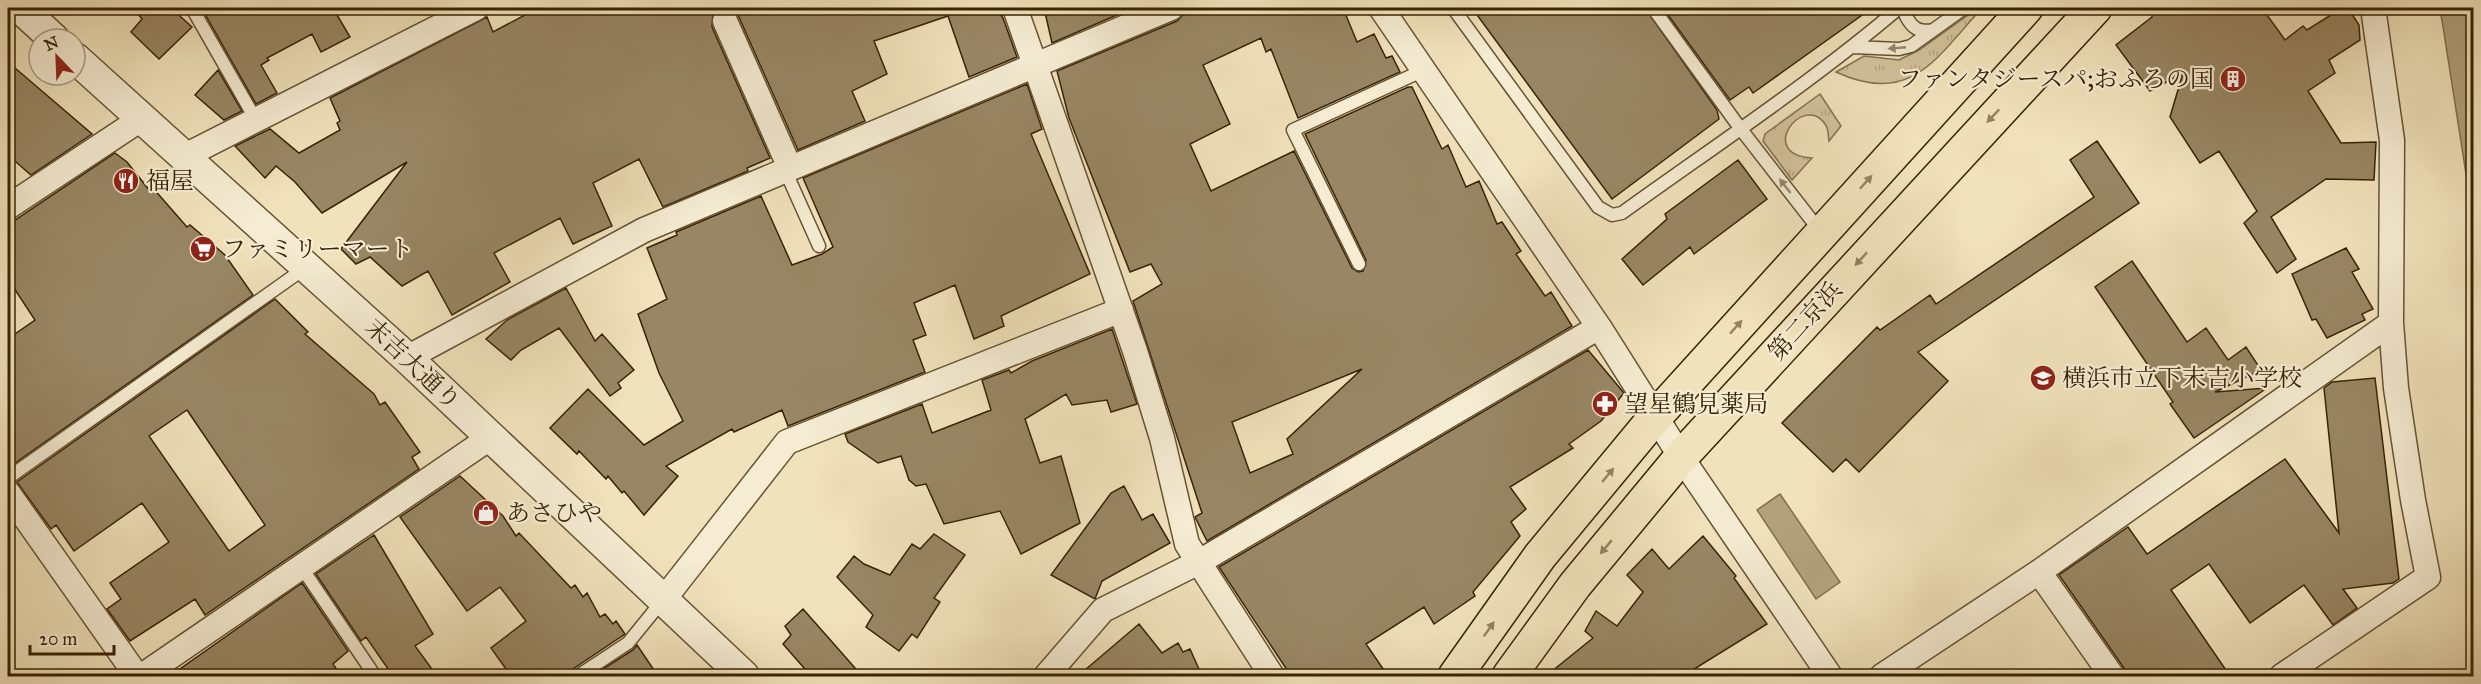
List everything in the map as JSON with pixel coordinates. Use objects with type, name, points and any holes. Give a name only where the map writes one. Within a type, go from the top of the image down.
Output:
[{"type":"highway","name":"第二京浜","points":[[1455,676],[1540,555],[1656,416],[2026,8]]},
{"type":"highway","name":"第二京浜","points":[[1509,676],[1575,585],[1681,458],[2095,8]]},
{"type":"street","points":[[20,8],[41,27]]},
{"type":"street","points":[[185,156],[476,8]]},
{"type":"street","points":[[1015,8],[1121,310],[1162,438],[1187,544],[1272,676]]},
{"type":"street","points":[[407,357],[633,236],[1171,8]]},
{"type":"street","points":[[1382,8],[1599,327],[1681,458],[1830,676]]},
{"type":"street","points":[[2282,676],[2428,577],[2413,500],[2396,388],[2391,323],[2392,140],[2373,8]]},
{"type":"street","points":[[725,21],[788,169]]},
{"type":"street","name":"末吉大通り","points":[[87,69],[407,357],[744,676]]},
{"type":"street","points":[[8,207],[141,118]]},
{"type":"street","points":[[664,599],[787,442],[1121,310]]},
{"type":"street","points":[[1882,676],[2039,572],[2391,323]]},
{"type":"street","points":[[1046,676],[1103,610],[1199,562],[1599,327]]},
{"type":"street","points":[[8,493],[140,676],[302,568],[491,437]]},
{"type":"street","points":[[2039,572],[2112,676]]},
{"type":"lane","points":[[192,8],[256,120]]},
{"type":"lane","points":[[1453,8],[1598,207],[1604,212],[1622,213],[1853,47],[1899,8]]},
{"type":"lane","points":[[1653,8],[1740,128],[1821,232]]},
{"type":"lane","points":[[1906,8],[1906,16],[1915,29],[1923,32],[1933,30]]},
{"type":"lane","points":[[1853,47],[1899,49],[1911,46],[1964,8]]},
{"type":"lane","points":[[1359,264],[1293,130],[1424,70]]},
{"type":"lane","points":[[788,169],[819,246]]},
{"type":"lane","points":[[8,478],[306,267]]},
{"type":"lane","points":[[302,568],[375,676]]},
{"type":"lane","points":[[578,676],[628,643],[664,599]]},
{"type":"green space","points":[[1978,8],[1982,8],[1936,59],[1920,72],[1903,80],[1884,84],[1862,81],[1836,72],[1864,56],[1899,60],[1919,50]]},
{"type":"green space","points":[[1820,94],[1841,126],[1829,141],[1825,124],[1816,116],[1806,115],[1796,120],[1789,128],[1786,137],[1787,147],[1796,154],[1812,158],[1792,180],[1763,141],[1765,134]]},
{"type":"shaded area","points":[[2439,8],[2473,8],[2473,219],[2442,20]]},
{"type":"shaded area","points":[[1780,494],[1840,582],[1816,599],[1757,510]]},
{"type":"building","points":[[133,8],[171,8],[192,27],[159,59],[131,32],[142,19]]},
{"type":"building","points":[[214,8],[333,8],[350,37],[321,52],[312,34],[267,58],[269,60],[261,65],[277,93],[256,104],[205,14]]},
{"type":"building","points":[[538,8],[722,8],[713,13],[712,27],[770,158],[747,168],[748,171],[663,207],[639,159],[593,183],[612,226],[573,244],[560,218],[494,253],[510,282],[452,315],[428,271],[402,286],[370,257],[356,264],[341,249],[407,162],[322,213],[295,182],[276,166],[265,178],[235,146],[270,129],[299,153],[340,130],[337,123],[340,121],[330,98],[487,17],[493,32]]},
{"type":"building","points":[[728,8],[996,8],[1003,18],[1017,57],[969,77],[948,16],[874,41],[887,74],[852,91],[865,121],[798,150],[738,15]]},
{"type":"building","points":[[1044,8],[1125,8],[1126,11],[1052,43]]},
{"type":"building","points":[[1189,8],[1343,8],[1357,42],[1374,34],[1386,58],[1392,56],[1400,72],[1298,118],[1271,49],[1266,52],[1261,38],[1203,65],[1230,124],[1190,144],[1211,191],[1294,151],[1352,268],[1358,272],[1363,271],[1366,260],[1305,134],[1412,87],[1442,149],[1448,145],[1466,187],[1479,181],[1497,224],[1502,222],[1521,251],[1516,254],[1545,296],[1551,292],[1572,326],[1207,541],[1195,517],[1202,513],[1133,301],[1162,284],[1151,264],[1130,272],[1069,118],[1057,71],[1177,21]],"holes":[[[1362,369],[1287,439],[1293,454],[1250,473],[1232,422]]]},
{"type":"building","points":[[1472,8],[1645,8],[1717,110],[1719,119],[1612,199]]},
{"type":"building","points":[[1663,8],[1872,8],[1753,93],[1749,87],[1730,100]]},
{"type":"building","points":[[2152,8],[2262,8],[2285,40],[2303,26],[2307,30],[2342,8],[2348,8],[2359,25],[2360,40],[2329,60],[2335,73],[2308,91],[2341,143],[2376,142],[2374,180],[2326,179],[2271,217],[2296,259],[2277,273],[2244,223],[2257,211],[2219,151],[2200,163],[2170,117],[2183,73],[2150,91],[2116,45],[2152,17]]},
{"type":"building","points":[[8,62],[27,78],[27,87],[37,87],[92,134],[31,175],[8,155]]},
{"type":"building","points":[[218,70],[242,111],[224,120],[195,95]]},
{"type":"building","points":[[1027,84],[1042,129],[1031,134],[1090,274],[1001,316],[1004,326],[974,339],[955,285],[914,303],[926,335],[913,340],[925,372],[788,426],[782,410],[734,432],[732,429],[666,466],[678,476],[644,515],[608,476],[606,479],[579,451],[577,454],[550,428],[588,389],[644,445],[683,421],[659,373],[638,314],[667,299],[647,248],[677,235],[676,232],[761,196],[792,265],[822,254],[833,247],[803,178]]},
{"type":"building","points":[[2097,141],[2139,203],[1918,352],[1948,381],[1859,472],[1846,459],[1833,472],[1782,423],[1877,327],[1880,330],[1930,295],[1936,304],[2094,197],[2070,160]]},
{"type":"building","points":[[115,153],[127,162],[150,191],[153,188],[187,227],[190,225],[225,255],[253,295],[8,468],[8,339],[35,320],[8,279],[8,225]]},
{"type":"building","points":[[1738,160],[1767,199],[1694,254],[1690,247],[1643,285],[1622,259],[1667,219],[1665,214]]},
{"type":"building","points":[[2346,248],[2359,269],[2352,272],[2373,309],[2362,314],[2365,320],[2327,338],[2316,319],[2312,320],[2292,274]]},
{"type":"building","points":[[2132,261],[2187,342],[2206,328],[2228,360],[2246,347],[2261,370],[2215,392],[2267,388],[2194,438],[2170,404],[2173,402],[2095,287]]},
{"type":"building","points":[[566,288],[595,341],[602,334],[634,370],[618,383],[621,388],[610,396],[559,328],[521,350],[511,360],[486,339],[507,320]]},
{"type":"building","points":[[275,299],[308,332],[305,334],[374,394],[380,405],[385,402],[420,452],[412,457],[419,469],[205,615],[195,599],[130,641],[107,609],[121,599],[110,583],[169,542],[142,503],[74,551],[56,525],[51,529],[17,482]],"holes":[[[187,410],[265,525],[229,551],[149,436]]]},
{"type":"building","points":[[1112,329],[1137,404],[1111,412],[1107,400],[1072,405],[1066,394],[1025,419],[1040,463],[1061,456],[1080,523],[1021,554],[1000,511],[944,524],[926,484],[916,486],[909,480],[901,456],[878,463],[848,442],[845,434],[922,404],[932,433],[991,410],[982,380],[1009,370],[1011,373],[1032,361]]},
{"type":"building","points":[[1588,350],[1624,393],[1601,421],[1569,444],[1573,448],[1510,487],[1526,509],[1511,522],[1520,536],[1473,592],[1475,596],[1434,624],[1424,607],[1366,644],[1388,676],[1291,676],[1219,567]]},
{"type":"building","points":[[2375,378],[2399,579],[2393,583],[2343,589],[2357,608],[2333,625],[2304,585],[2250,623],[2209,564],[2171,590],[2230,676],[2126,676],[2124,668],[2059,575],[2128,527],[2147,554],[2285,459],[2339,533],[2324,388],[2332,382]]},
{"type":"building","points":[[460,476],[503,516],[516,536],[519,533],[571,588],[575,585],[583,597],[587,593],[600,617],[605,614],[613,624],[616,621],[625,634],[573,669],[570,676],[511,676],[491,648],[526,621],[500,587],[467,611],[400,517]]},
{"type":"building","points":[[1124,486],[1142,520],[1153,514],[1170,543],[1102,581],[1095,599],[1051,575],[1111,493]]},
{"type":"building","points":[[934,534],[965,555],[934,598],[940,602],[917,638],[912,634],[899,651],[866,627],[873,615],[837,577],[854,556],[864,564],[890,575],[912,544],[920,549]]},
{"type":"building","points":[[374,535],[433,634],[415,646],[437,676],[393,676],[366,637],[361,641],[316,574]]},
{"type":"building","points":[[1703,536],[1736,576],[1734,578],[1767,624],[1683,676],[1546,676],[1593,638],[1585,631],[1596,611],[1617,626],[1643,592],[1627,575],[1652,549],[1669,569]]},
{"type":"building","points":[[302,583],[348,651],[333,664],[341,676],[170,676]]},
{"type":"building","points":[[803,609],[862,676],[811,676],[783,644],[791,635],[785,626]]},
{"type":"building","points":[[1139,624],[1162,653],[1178,643],[1183,652],[1190,649],[1202,676],[1078,676]]},
{"type":"building","points":[[637,645],[658,676],[592,676],[633,650]]},
{"type":"place","name":"ファンタジースパ;おふろの国","points":[[2233,79]]},
{"type":"place","name":"福屋","points":[[126,181]]},
{"type":"place","name":"ファミリーマート","points":[[203,249]]},
{"type":"place","name":"横浜市立下末吉小学校","points":[[2043,378]]},
{"type":"place","name":"望星鶴見薬局","points":[[1605,404]]},
{"type":"place","name":"あさひや","points":[[486,513]]}]
